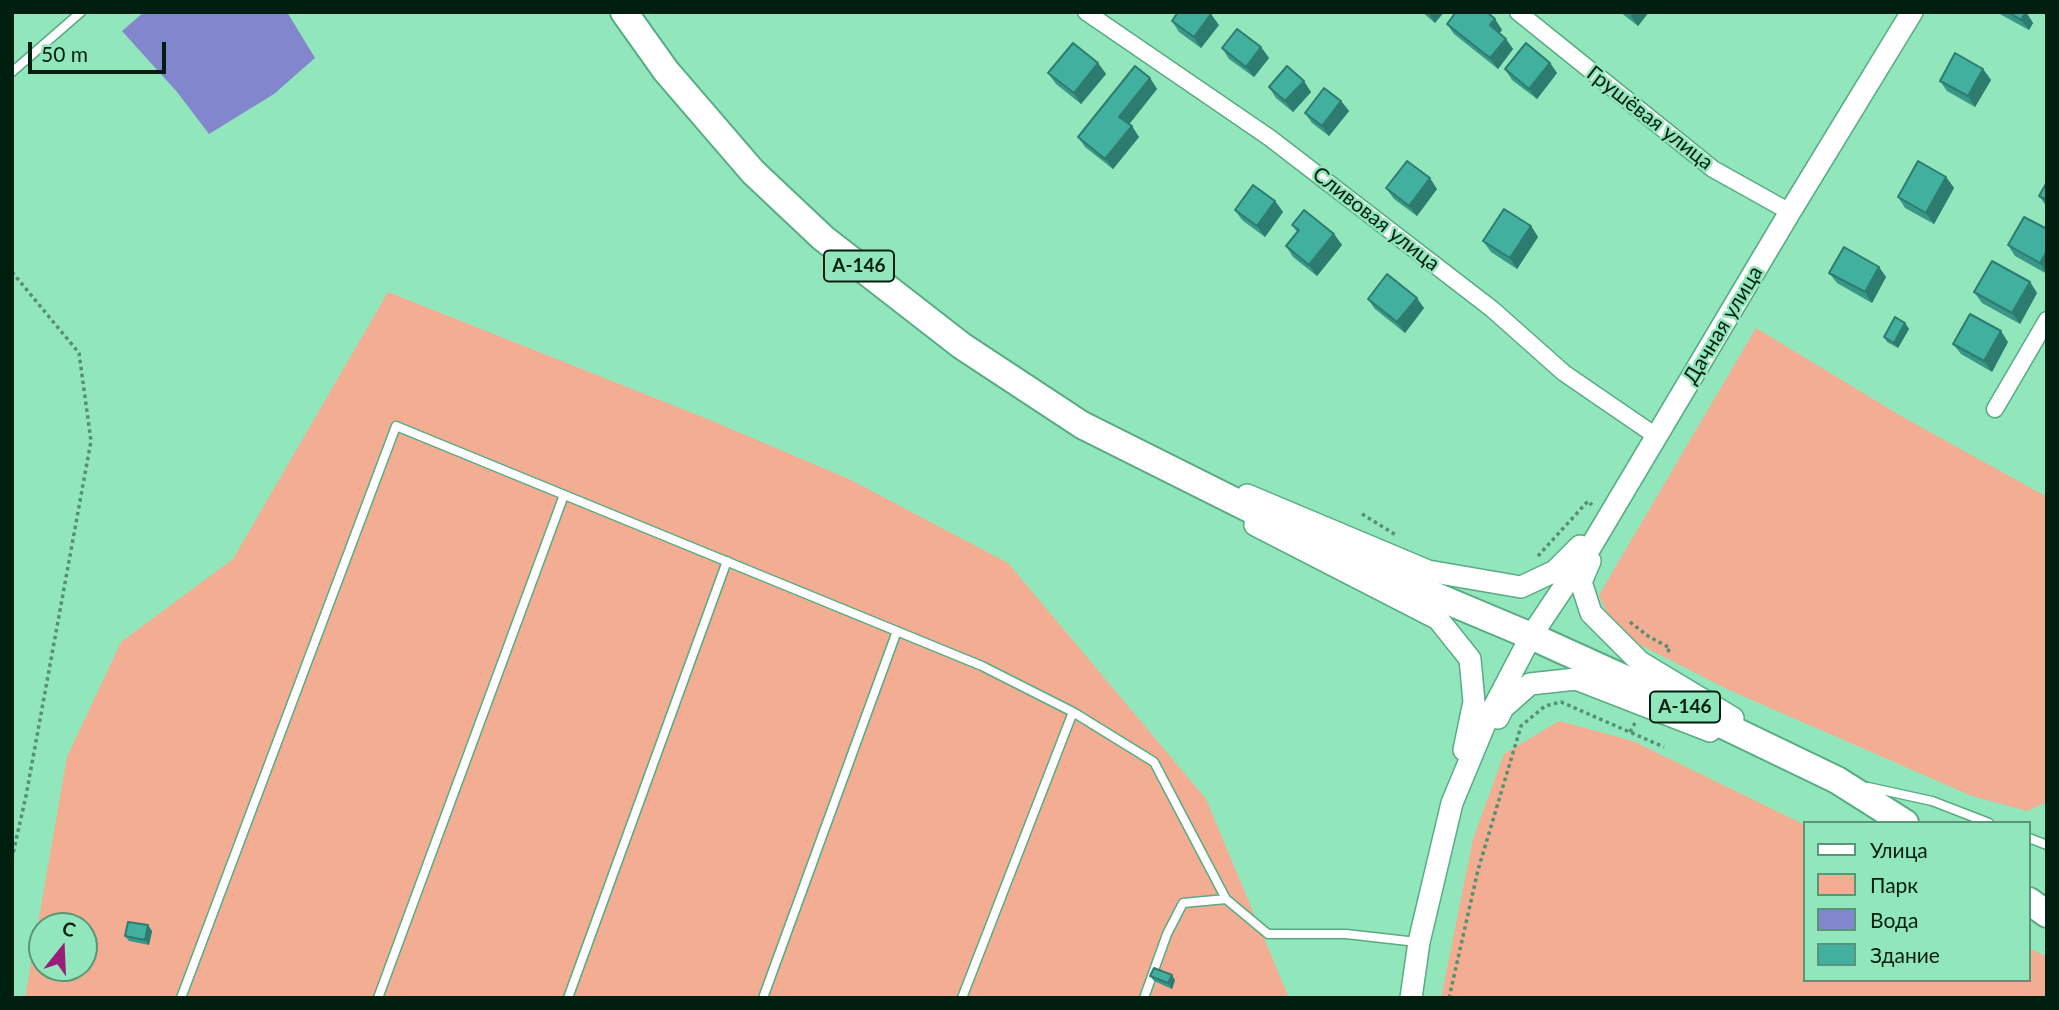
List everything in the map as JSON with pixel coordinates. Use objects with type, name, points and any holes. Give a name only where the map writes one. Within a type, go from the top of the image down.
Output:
[{"type":"highway","name":"А-146","points":[[624,12],[666,71],[754,172],[823,238],[962,346],[1082,425],[1362,565],[1531,636],[1837,780],[1902,821]]},
{"type":"highway","points":[[2031,902],[2047,914]]},
{"type":"main road","name":"Дачная улица","points":[[1452,803],[1484,726],[1531,636],[1608,517],[1912,12]]},
{"type":"main road","points":[[1082,425],[1428,571],[1521,587],[1555,571],[1608,517]]},
{"type":"main road","points":[[1082,425],[1285,541],[1438,618],[1470,659],[1474,702],[1419,942],[1411,998]]},
{"type":"main road","points":[[1608,517],[1581,582],[1591,613],[1640,662],[1837,780]]},
{"type":"main road","points":[[1452,803],[1503,708],[1530,684],[1576,679],[1837,780]]},
{"type":"street","name":"Сливовая улица","points":[[1086,12],[1270,138],[1492,309],[1564,373],[1656,436]]},
{"type":"street","name":"Грушёвая улица","points":[[1518,12],[1713,169],[1790,212]]},
{"type":"street","points":[[1995,409],[2047,320]]},
{"type":"lane","points":[[12,72],[81,12]]},
{"type":"lane","points":[[181,998],[396,426],[982,666],[1073,712],[1154,762],[1226,899],[1268,934],[1346,934],[1419,942]]},
{"type":"lane","points":[[378,998],[564,495]]},
{"type":"lane","points":[[568,998],[727,561]]},
{"type":"lane","points":[[764,998],[897,631]]},
{"type":"lane","points":[[962,998],[1073,712]]},
{"type":"lane","points":[[1837,780],[1932,801],[1984,821]]},
{"type":"lane","points":[[1144,998],[1167,934],[1182,903],[1226,899]]},
{"type":"path","points":[[12,272],[79,353],[91,441],[26,796],[12,858]]},
{"type":"path","points":[[1449,998],[1478,870],[1521,726],[1545,706],[1561,702],[1664,747]]},
{"type":"green space","points":[[388,292],[705,418],[849,479],[1008,563],[1206,799],[1289,998],[25,998],[28,981],[98,982],[98,912],[40,912],[67,757],[121,642],[233,559]]},
{"type":"green space","points":[[1756,328],[1901,416],[2047,497],[2047,802],[2027,811],[1972,796],[1729,690],[1615,632],[1599,595]]},
{"type":"green space","points":[[1559,721],[1633,741],[1804,825],[1804,982],[2031,982],[2031,949],[2047,957],[2047,998],[1441,998],[1473,839],[1504,754]]},
{"type":"water","points":[[144,12],[287,12],[315,58],[274,94],[209,134],[177,92],[122,31]]},
{"type":"building","points":[[1178,12],[1211,14],[1194,37],[1172,21]]},
{"type":"building","points":[[1456,12],[1487,12],[1495,19],[1490,25],[1506,39],[1490,58],[1447,24]]},
{"type":"building","points":[[2008,12],[2026,12],[2021,20]]},
{"type":"building","points":[[1237,29],[1261,47],[1246,67],[1222,48]]},
{"type":"building","points":[[1073,43],[1098,63],[1074,93],[1048,73]]},
{"type":"building","points":[[1526,43],[1550,63],[1529,89],[1505,69]]},
{"type":"building","points":[[1955,53],[1983,69],[1968,96],[1940,81]]},
{"type":"building","points":[[1135,66],[1150,78],[1119,117],[1132,126],[1105,159],[1078,137]]},
{"type":"building","points":[[1287,66],[1304,81],[1285,101],[1269,87]]},
{"type":"building","points":[[1324,88],[1341,101],[1322,126],[1305,113]]},
{"type":"building","points":[[1407,161],[1430,178],[1409,206],[1386,188]]},
{"type":"building","points":[[1918,161],[1946,177],[1926,213],[1898,197]]},
{"type":"building","points":[[2047,182],[2047,200],[2039,196]]},
{"type":"building","points":[[1253,185],[1275,201],[1257,226],[1235,210]]},
{"type":"building","points":[[1504,209],[1531,226],[1510,258],[1483,241]]},
{"type":"building","points":[[1304,210],[1334,234],[1309,265],[1286,246],[1299,230],[1292,225]]},
{"type":"building","points":[[2024,217],[2047,229],[2047,251],[2040,263],[2008,245]]},
{"type":"building","points":[[1844,247],[1879,267],[1865,292],[1829,273]]},
{"type":"building","points":[[1992,261],[2030,282],[2012,313],[1974,292]]},
{"type":"building","points":[[1387,274],[1417,298],[1397,322],[1368,299]]},
{"type":"building","points":[[1970,314],[2001,331],[1984,361],[1953,344]]},
{"type":"building","points":[[1895,317],[1905,323],[1894,343],[1884,337]]},
{"type":"building","points":[[128,922],[148,925],[145,940],[125,936]]},
{"type":"building","points":[[1154,968],[1172,975],[1168,983],[1150,976]]}]
